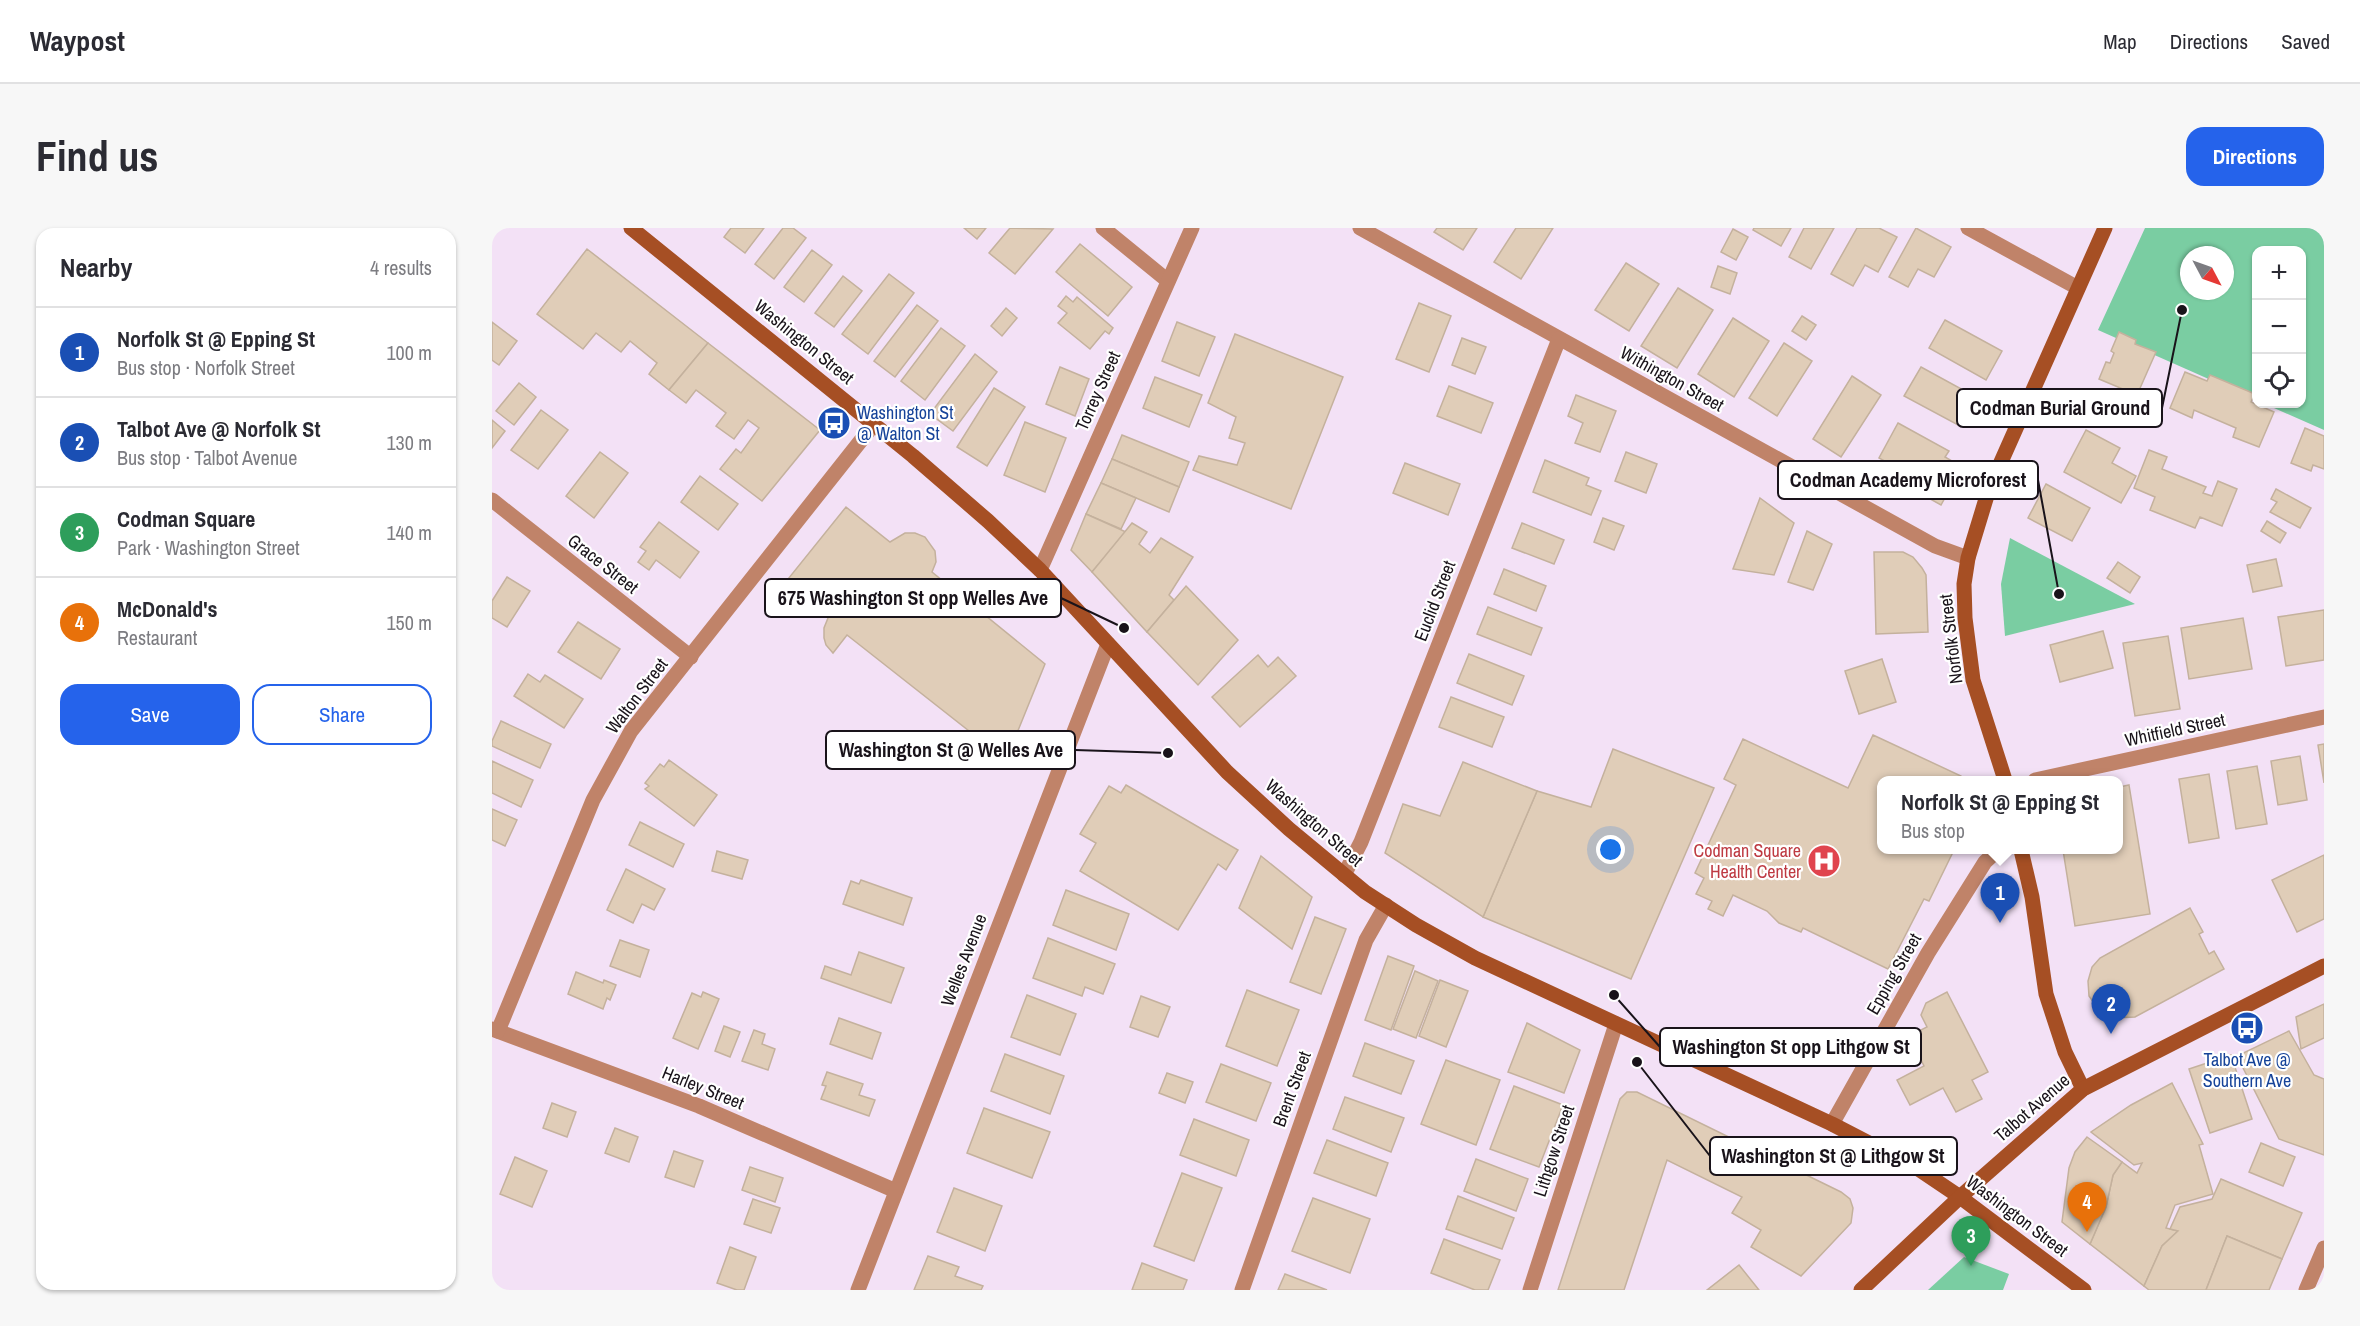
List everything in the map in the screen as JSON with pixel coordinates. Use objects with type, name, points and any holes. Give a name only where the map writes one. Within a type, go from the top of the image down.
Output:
[{"type":"main road","name":"Washington Street","points":[[631,228],[943,481],[1040,570],[1227,772],[1289,829],[1344,875],[1386,905],[1475,958],[1832,1124],[1917,1168],[1960,1197],[2084,1290]]},
{"type":"main road","name":"Norfolk Street","points":[[2004,776],[1973,680],[1965,618],[1964,584],[1968,558],[1989,489],[2105,228]]},
{"type":"main road","points":[[2022,854],[2046,994],[2065,1052],[2083,1089]]},
{"type":"main road","name":"Talbot Avenue","points":[[1861,1290],[1960,1197],[2083,1089],[2324,966]]},
{"type":"street","points":[[1103,228],[1168,281]]},
{"type":"street","name":"Torrey Street","points":[[1040,570],[1192,228]]},
{"type":"street","name":"Withington Street","points":[[1360,228],[1935,546],[1968,558]]},
{"type":"street","points":[[1968,228],[2078,288]]},
{"type":"street","name":"Euclid Street","points":[[1344,875],[1361,842],[1558,339]]},
{"type":"street","name":"Walton Street","points":[[495,1030],[593,800],[631,731],[874,424]]},
{"type":"street","name":"Grace Street","points":[[492,500],[691,657]]},
{"type":"street","name":"Welles Avenue","points":[[858,1290],[1108,644]]},
{"type":"street","name":"Whitfield Street","points":[[2053,776],[2324,717]]},
{"type":"street","name":"Epping Street","points":[[1832,1124],[1928,953],[1985,862],[1993,854]]},
{"type":"street","name":"Brent Street","points":[[1242,1290],[1366,939],[1386,905]]},
{"type":"street","name":"Lithgow Street","points":[[1530,1290],[1616,1024]]},
{"type":"street","name":"Harley Street","points":[[495,1030],[699,1106],[896,1191]]},
{"type":"street","points":[[2306,1290],[2324,1248]]},
{"type":"green space","points":[[2145,228],[2324,228],[2324,430],[2274,408],[2306,408],[2306,246],[2252,246],[2252,398],[2098,330]]},
{"type":"green space","points":[[2010,538],[2135,604],[2005,636],[2001,584]]},
{"type":"green space","points":[[1964,1257],[2009,1274],[2003,1290],[1928,1290]]},
{"type":"building","points":[[731,228],[764,228],[745,253],[724,237]]},
{"type":"building","points":[[783,228],[793,228],[806,238],[774,279],[755,264]]},
{"type":"building","points":[[964,228],[986,228],[977,239]]},
{"type":"building","points":[[1010,228],[1053,229],[1015,274],[989,253]]},
{"type":"building","points":[[1437,228],[1477,228],[1463,250],[1434,232]]},
{"type":"building","points":[[1516,228],[1553,228],[1521,279],[1494,262]]},
{"type":"building","points":[[1754,228],[1791,228],[1781,246],[1753,230]]},
{"type":"building","points":[[1804,228],[1834,228],[1811,269],[1789,257]]},
{"type":"building","points":[[1857,228],[1879,228],[1897,237],[1878,272],[1865,265],[1853,286],[1831,274]]},
{"type":"building","points":[[1916,228],[1951,247],[1934,277],[1918,269],[1908,287],[1889,277]]},
{"type":"building","points":[[1733,229],[1748,237],[1736,260],[1721,252]]},
{"type":"building","points":[[1080,244],[1132,287],[1108,316],[1056,272]]},
{"type":"building","points":[[587,249],[708,343],[669,390],[649,374],[657,363],[630,341],[621,352],[596,333],[583,349],[537,314]]},
{"type":"building","points":[[812,250],[832,265],[804,302],[784,287]]},
{"type":"building","points":[[1626,263],[1659,284],[1629,331],[1595,310]]},
{"type":"building","points":[[1718,266],[1737,273],[1730,294],[1711,287]]},
{"type":"building","points":[[889,274],[914,293],[868,354],[842,334]]},
{"type":"building","points":[[843,276],[862,291],[834,327],[815,313]]},
{"type":"building","points":[[1678,288],[1713,310],[1677,368],[1641,346]]},
{"type":"building","points":[[1066,296],[1073,302],[1077,297],[1113,328],[1109,334],[1105,331],[1090,349],[1058,323],[1067,313],[1058,306]]},
{"type":"building","points":[[1419,303],[1451,316],[1429,372],[1396,359]]},
{"type":"building","points":[[917,305],[938,321],[895,377],[874,361]]},
{"type":"building","points":[[1006,308],[1017,318],[1002,336],[991,326]]},
{"type":"building","points":[[1802,316],[1816,325],[1806,340],[1792,331]]},
{"type":"building","points":[[1733,318],[1769,341],[1734,397],[1698,374]]},
{"type":"building","points":[[1945,320],[2002,351],[1986,380],[1929,348]]},
{"type":"building","points":[[492,322],[517,341],[499,365],[492,360]]},
{"type":"building","points":[[1177,322],[1215,337],[1199,376],[1162,361]]},
{"type":"building","points":[[941,328],[965,346],[925,400],[901,381]]},
{"type":"building","points":[[2119,332],[2136,340],[2135,344],[2156,352],[2137,395],[2099,379],[2106,362],[2110,363],[2114,353],[2111,351]]},
{"type":"building","points":[[1235,334],[1343,377],[1291,509],[1193,470],[1199,456],[1237,465],[1245,443],[1229,438],[1236,417],[1208,403]]},
{"type":"building","points":[[1462,338],[1486,347],[1475,374],[1452,365]]},
{"type":"building","points":[[708,343],[820,430],[762,501],[720,469],[736,449],[741,453],[759,428],[748,420],[734,439],[716,426],[726,413],[696,390],[686,403],[669,390]]},
{"type":"building","points":[[1784,343],[1812,361],[1777,416],[1749,398]]},
{"type":"building","points":[[975,354],[997,372],[953,431],[930,414]]},
{"type":"building","points":[[1060,367],[1089,379],[1075,416],[1046,404]]},
{"type":"building","points":[[1921,367],[1976,397],[1960,426],[1904,396]]},
{"type":"building","points":[[2185,372],[2207,381],[2210,375],[2252,393],[2252,408],[2265,408],[2274,412],[2259,447],[2233,437],[2236,428],[2194,410],[2192,418],[2170,408]]},
{"type":"building","points":[[1852,376],[1881,395],[1841,457],[1813,439]]},
{"type":"building","points":[[1155,377],[1202,395],[1189,427],[1143,408]]},
{"type":"building","points":[[519,383],[536,397],[514,425],[496,411]]},
{"type":"building","points":[[1449,386],[1493,403],[1481,433],[1437,416]]},
{"type":"building","points":[[994,388],[1025,407],[987,466],[957,447]]},
{"type":"building","points":[[1576,395],[1616,411],[1600,452],[1575,443],[1583,423],[1568,416]]},
{"type":"building","points":[[541,410],[568,430],[538,469],[511,450]]},
{"type":"building","points":[[492,420],[505,431],[492,448]]},
{"type":"building","points":[[1025,422],[1066,438],[1045,492],[1004,475]]},
{"type":"building","points":[[1898,423],[1949,451],[1945,457],[1952,461],[1948,469],[1958,474],[1941,505],[1914,490],[1919,480],[1879,458]]},
{"type":"building","points":[[2305,428],[2324,436],[2324,469],[2313,465],[2311,471],[2291,463]]},
{"type":"building","points":[[2086,430],[2120,448],[2112,463],[2136,476],[2121,503],[2064,472]]},
{"type":"building","points":[[1122,435],[1189,462],[1179,487],[1112,459]]},
{"type":"building","points":[[2149,450],[2167,457],[2162,469],[2206,487],[2203,493],[2212,496],[2218,481],[2237,489],[2222,526],[2200,517],[2195,528],[2150,510],[2155,497],[2134,488]]},
{"type":"building","points":[[600,452],[628,473],[594,518],[566,496]]},
{"type":"building","points":[[1626,452],[1657,464],[1646,493],[1615,481]]},
{"type":"building","points":[[1112,459],[1179,487],[1169,512],[1101,483]]},
{"type":"building","points":[[1545,460],[1589,478],[1586,485],[1601,491],[1591,515],[1533,492]]},
{"type":"building","points":[[1405,463],[1460,484],[1448,515],[1393,493]]},
{"type":"building","points":[[700,476],[738,504],[718,530],[681,502]]},
{"type":"building","points":[[1101,483],[1136,498],[1121,529],[1086,514]]},
{"type":"building","points":[[2046,484],[2090,508],[2072,541],[2028,518]]},
{"type":"building","points":[[2276,489],[2311,508],[2300,528],[2270,512],[2277,502],[2271,499]]},
{"type":"building","points":[[1760,498],[1794,523],[1774,575],[1733,569]]},
{"type":"building","points":[[846,507],[890,542],[905,533],[915,533],[925,537],[935,551],[936,562],[932,572],[1045,664],[1006,760],[847,635],[833,653],[826,645],[824,638],[824,628],[828,618],[784,584]]},
{"type":"building","points":[[1086,514],[1126,532],[1092,572],[1071,550]]},
{"type":"building","points":[[1603,518],[1624,526],[1614,550],[1594,542]]},
{"type":"building","points":[[2267,521],[2286,533],[2280,543],[2261,531]]},
{"type":"building","points":[[659,522],[699,552],[680,578],[656,560],[649,570],[638,562],[646,551],[640,547]]},
{"type":"building","points":[[1132,523],[1147,532],[1139,544],[1150,553],[1161,538],[1193,557],[1169,595],[1174,600],[1147,632],[1092,572]]},
{"type":"building","points":[[1522,523],[1564,540],[1554,564],[1512,548]]},
{"type":"building","points":[[1807,531],[1832,544],[1813,590],[1788,582]]},
{"type":"building","points":[[1874,552],[1903,552],[1913,557],[1922,568],[1926,575],[1928,632],[1876,634]]},
{"type":"building","points":[[2276,559],[2282,586],[2253,592],[2247,565]]},
{"type":"building","points":[[2118,562],[2140,577],[2130,593],[2107,578]]},
{"type":"building","points":[[1504,569],[1546,586],[1536,611],[1494,594]]},
{"type":"building","points":[[507,577],[530,591],[507,627],[492,618],[492,601]]},
{"type":"building","points":[[1186,586],[1238,640],[1198,685],[1147,632]]},
{"type":"building","points":[[1488,607],[1542,628],[1531,655],[1477,634]]},
{"type":"building","points":[[2324,610],[2324,660],[2286,666],[2278,617]]},
{"type":"building","points":[[2243,618],[2252,669],[2189,679],[2181,628]]},
{"type":"building","points":[[578,622],[620,649],[601,679],[558,652]]},
{"type":"building","points":[[2103,631],[2113,668],[2060,682],[2050,645]]},
{"type":"building","points":[[2168,636],[2180,709],[2135,716],[2123,643]]},
{"type":"building","points":[[1469,654],[1524,676],[1512,705],[1457,683]]},
{"type":"building","points":[[1258,655],[1268,667],[1278,657],[1296,676],[1240,727],[1212,697]]},
{"type":"building","points":[[1882,659],[1896,702],[1859,714],[1845,671]]},
{"type":"building","points":[[528,674],[540,682],[545,675],[583,699],[564,728],[514,696]]},
{"type":"building","points":[[1451,697],[1504,717],[1492,747],[1439,727]]},
{"type":"building","points":[[501,721],[551,744],[540,768],[492,746]]},
{"type":"building","name":"Codman Square Health Center","points":[[1873,735],[1961,776],[1877,776],[1877,854],[1952,854],[1929,901],[1924,899],[1888,969],[1803,928],[1801,932],[1779,923],[1767,911],[1733,895],[1723,916],[1708,909],[1712,901],[1696,894],[1704,878],[1695,873],[1736,785],[1724,779],[1743,739],[1848,788]]},
{"type":"building","points":[[2324,744],[2324,783],[2318,745]]},
{"type":"building","points":[[1613,749],[1714,788],[1631,979],[1483,917],[1537,791],[1591,807]]},
{"type":"building","points":[[2300,756],[2307,800],[2278,805],[2271,761]]},
{"type":"building","points":[[669,760],[717,795],[694,826],[645,789],[649,786],[645,783],[660,764],[664,767]]},
{"type":"building","points":[[492,761],[533,780],[521,807],[492,793]]},
{"type":"building","points":[[1463,762],[1537,791],[1483,917],[1385,853],[1403,804],[1440,816]]},
{"type":"building","points":[[2257,766],[2267,824],[2236,829],[2227,771]]},
{"type":"building","points":[[2209,774],[2219,838],[2189,843],[2179,779]]},
{"type":"building","points":[[1126,785],[1238,850],[1226,870],[1218,864],[1178,930],[1080,871],[1096,843],[1080,834],[1109,786],[1121,793]]},
{"type":"building","points":[[2129,785],[2150,914],[2075,926],[2064,854],[2123,854],[2123,786]]},
{"type":"building","points":[[492,809],[517,820],[505,846],[492,840]]},
{"type":"building","points":[[640,822],[684,844],[673,867],[629,845]]},
{"type":"building","points":[[717,851],[748,860],[742,879],[712,871]]},
{"type":"building","points":[[2324,855],[2324,919],[2297,932],[2272,880]]},
{"type":"building","points":[[1261,856],[1312,897],[1292,949],[1239,908]]},
{"type":"building","points":[[626,869],[665,889],[654,910],[642,904],[633,923],[607,910]]},
{"type":"building","points":[[861,880],[912,898],[903,925],[843,904],[851,881],[859,884]]},
{"type":"building","points":[[1066,890],[1129,914],[1116,950],[1053,925]]},
{"type":"building","points":[[2190,908],[2203,932],[2199,934],[2209,954],[2214,951],[2224,969],[2135,1017],[2113,1018],[2099,1010],[2089,996],[2088,981],[2092,967],[2100,958]]},
{"type":"building","points":[[1315,917],[1346,929],[1321,994],[1290,982]]},
{"type":"building","points":[[1048,938],[1115,964],[1103,994],[1085,987],[1082,996],[1033,978]]},
{"type":"building","points":[[620,940],[649,950],[640,977],[610,966]]},
{"type":"building","points":[[859,952],[904,968],[891,1003],[821,978],[825,966],[851,975]]},
{"type":"building","points":[[1388,956],[1414,966],[1391,1030],[1365,1020]]},
{"type":"building","points":[[1415,971],[1438,981],[1416,1038],[1393,1029]]},
{"type":"building","points":[[576,972],[603,983],[604,980],[616,985],[610,1000],[607,998],[603,1009],[568,994]]},
{"type":"building","points":[[1440,980],[1468,991],[1446,1047],[1419,1036]]},
{"type":"building","points":[[1247,990],[1299,1010],[1277,1066],[1226,1046]]},
{"type":"building","points":[[703,992],[719,999],[698,1049],[673,1038],[692,993],[701,997]]},
{"type":"building","points":[[1947,992],[1988,1072],[1972,1080],[1982,1099],[1956,1112],[1943,1088],[1910,1105],[1897,1080],[1924,1066],[1909,1036],[1927,1027],[1921,1015],[1926,1003]]},
{"type":"building","points":[[1027,995],[1076,1014],[1060,1055],[1011,1037]]},
{"type":"building","points":[[1141,996],[1170,1007],[1158,1037],[1130,1027]]},
{"type":"building","points":[[2324,1004],[2324,1038],[2301,1049],[2296,1017]]},
{"type":"building","points":[[839,1018],[881,1033],[872,1059],[830,1044]]},
{"type":"building","points":[[1527,1023],[1580,1050],[1564,1093],[1508,1072]]},
{"type":"building","points":[[724,1026],[740,1032],[730,1057],[715,1051]]},
{"type":"building","points":[[754,1030],[765,1034],[762,1044],[775,1049],[768,1070],[742,1061]]},
{"type":"building","points":[[2289,1031],[2314,1075],[2324,1079],[2324,1155],[2279,1139],[2237,1056]]},
{"type":"building","points":[[1365,1043],[1414,1061],[1401,1094],[1353,1076]]},
{"type":"building","points":[[1005,1054],[1064,1076],[1050,1114],[991,1091]]},
{"type":"building","points":[[2231,1055],[2252,1119],[2210,1133],[2189,1069]]},
{"type":"building","points":[[1446,1060],[1500,1080],[1476,1145],[1421,1124]]},
{"type":"building","points":[[1221,1064],[1271,1083],[1256,1121],[1206,1102]]},
{"type":"building","points":[[827,1072],[863,1084],[859,1095],[875,1100],[869,1116],[821,1099],[826,1086],[822,1085]]},
{"type":"building","points":[[1167,1073],[1193,1082],[1185,1103],[1159,1093]]},
{"type":"building","points":[[2172,1083],[2203,1144],[2199,1145],[2213,1194],[2175,1205],[2166,1228],[2178,1231],[2162,1246],[2144,1286],[2090,1244],[2106,1207],[2113,1175],[2122,1162],[2137,1173],[2142,1163],[2134,1165],[2091,1132],[2131,1105]]},
{"type":"building","points":[[1514,1086],[1563,1105],[1539,1167],[1490,1149]]},
{"type":"building","points":[[1627,1092],[1637,1092],[1841,1192],[1850,1199],[1853,1208],[1851,1223],[1801,1276],[1751,1247],[1761,1230],[1732,1213],[1742,1197],[1667,1160],[1624,1290],[1558,1290],[1620,1099]]},
{"type":"building","points":[[1345,1097],[1404,1118],[1391,1152],[1333,1129]]},
{"type":"building","points":[[552,1103],[576,1112],[567,1137],[543,1128]]},
{"type":"building","points":[[984,1108],[1050,1132],[1032,1178],[967,1153]]},
{"type":"building","points":[[1194,1119],[1249,1140],[1236,1176],[1180,1155]]},
{"type":"building","points":[[615,1128],[638,1137],[629,1162],[605,1153]]},
{"type":"building","points":[[2087,1137],[2122,1162],[2113,1175],[2106,1207],[2090,1244],[2062,1222],[2069,1168],[2075,1152]]},
{"type":"building","points":[[1327,1140],[1388,1163],[1376,1196],[1314,1173]]},
{"type":"building","points":[[2261,1143],[2295,1157],[2283,1186],[2249,1172]]},
{"type":"building","points":[[674,1151],[703,1161],[694,1187],[665,1177]]},
{"type":"building","points":[[515,1157],[547,1171],[532,1207],[500,1194]]},
{"type":"building","points":[[1476,1159],[1528,1179],[1516,1211],[1464,1191]]},
{"type":"building","points":[[750,1167],[783,1178],[775,1202],[742,1190]]},
{"type":"building","points":[[1182,1173],[1222,1188],[1194,1261],[1154,1246]]},
{"type":"building","points":[[2221,1179],[2302,1213],[2282,1259],[2227,1236],[2206,1290],[2149,1290],[2144,1286],[2162,1246],[2178,1231],[2170,1229],[2180,1207],[2212,1199]]},
{"type":"building","points":[[954,1188],[1002,1206],[985,1251],[937,1232]]},
{"type":"building","points":[[1458,1196],[1514,1218],[1502,1249],[1446,1229]]},
{"type":"building","points":[[1313,1198],[1370,1219],[1350,1273],[1292,1251]]},
{"type":"building","points":[[753,1199],[780,1208],[771,1233],[744,1224]]},
{"type":"building","points":[[2227,1236],[2282,1259],[2269,1290],[2206,1290]]},
{"type":"building","points":[[1444,1239],[1500,1260],[1488,1290],[1475,1290],[1431,1273]]},
{"type":"building","points":[[730,1247],[756,1257],[744,1290],[717,1283]]},
{"type":"building","points":[[928,1256],[959,1267],[955,1276],[983,1286],[981,1290],[914,1290]]},
{"type":"building","points":[[1142,1263],[1187,1280],[1183,1290],[1132,1290]]},
{"type":"building","points":[[1739,1265],[1759,1290],[1707,1290]]},
{"type":"building","points":[[1285,1274],[1327,1290],[1278,1290]]},
{"type":"place","name":"Codman Burial Ground","points":[[2182,310]]},
{"type":"place","name":"Washington St @ Walton St","points":[[834,423]]},
{"type":"place","name":"Codman Academy Microforest","points":[[2059,594]]},
{"type":"place","name":"675 Washington St opp Welles Ave","points":[[1124,628]]},
{"type":"place","name":"Washington St @ Welles Ave","points":[[1168,753]]},
{"type":"place","name":"Codman Square Health Center","points":[[1824,861]]},
{"type":"place","name":"Norfolk St @ Epping St","points":[[2000,923]]},
{"type":"place","name":"Washington St opp Lithgow St","points":[[1614,995]]},
{"type":"place","name":"Talbot Ave @ Southern Ave","points":[[2247,1028]]},
{"type":"place","name":"Talbot Ave @ Norfolk St","points":[[2111,1034]]},
{"type":"place","name":"Washington St @ Lithgow St","points":[[1637,1062]]},
{"type":"place","name":"McDonald's","points":[[2087,1232]]},
{"type":"place","name":"Codman Square","points":[[1971,1266]]}]
